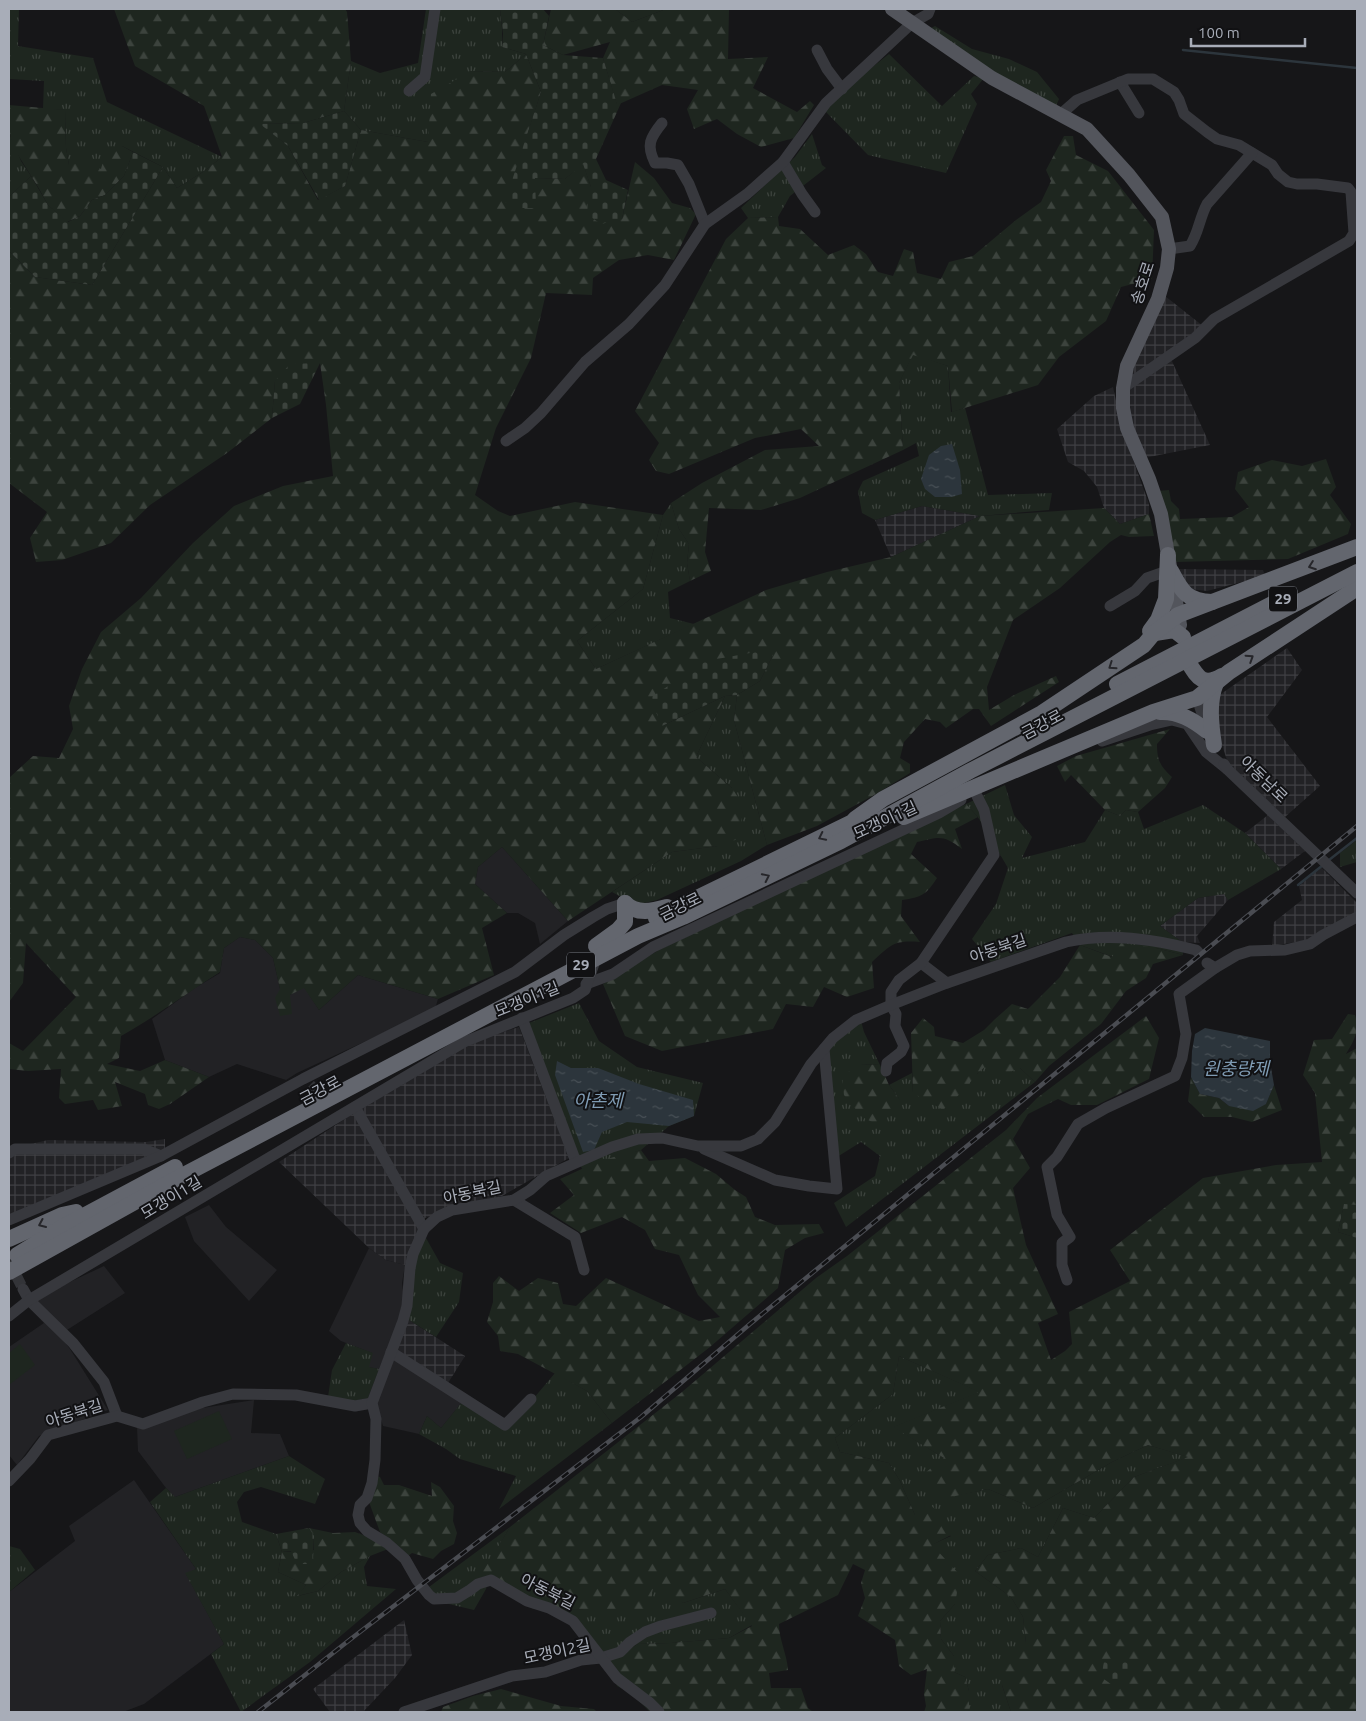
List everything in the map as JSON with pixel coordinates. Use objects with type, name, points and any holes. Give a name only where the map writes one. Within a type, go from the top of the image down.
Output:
[{"type":"highway","points":[[842,834],[883,798],[1042,713],[1149,639],[1178,615],[1357,547]]},
{"type":"highway","name":"29","points":[[1211,642],[1357,563]]},
{"type":"highway","points":[[1169,566],[1182,589],[1189,596],[1207,604]]},
{"type":"highway","points":[[1149,639],[1163,610],[1169,566]]},
{"type":"highway","name":"29","points":[[1211,642],[1357,572]]},
{"type":"highway","points":[[1188,662],[1198,678],[1207,682],[1214,681],[1357,588]]},
{"type":"highway","points":[[1149,639],[1166,630],[1174,630],[1182,634],[1192,613],[1207,604]]},
{"type":"highway","name":"금강로","points":[[9,1272],[176,1179],[556,979],[596,952],[683,917],[842,834],[972,762],[1211,642]]},
{"type":"highway","points":[[842,834],[945,801],[999,776],[1158,710],[1197,698],[1229,672]]},
{"type":"highway","points":[[1158,710],[1182,695],[1189,687],[1192,678]]},
{"type":"highway","points":[[1211,738],[1211,705],[1216,683]]},
{"type":"highway","points":[[1158,710],[1170,711],[1195,721],[1211,738]]},
{"type":"highway","name":"금강로","points":[[9,1260],[104,1204],[596,952],[686,902],[842,834]]},
{"type":"highway","points":[[625,904],[631,909],[654,911],[686,902]]},
{"type":"highway","points":[[596,952],[625,922],[625,904]]},
{"type":"highway","points":[[16,1286],[168,1188],[176,1179]]},
{"type":"highway","points":[[9,1239],[62,1215],[104,1204]]},
{"type":"main road","name":"송호로","points":[[892,9],[992,78],[1061,114],[1087,130],[1147,196],[1162,216],[1168,249],[1167,268],[1158,299],[1128,366],[1123,388],[1123,408],[1128,428],[1161,514],[1188,662]]},
{"type":"main road","name":"아동남로","points":[[1188,662],[1197,698]]},
{"type":"street","points":[[409,91],[426,77],[435,9]]},
{"type":"street","points":[[506,441],[525,428],[541,413],[585,362],[630,324],[666,285],[705,224],[747,194],[783,162],[826,102],[912,23],[928,14],[930,9]]},
{"type":"street","points":[[817,50],[827,69],[842,89]]},
{"type":"street","points":[[1061,114],[1077,100],[1120,82],[1128,79],[1153,79],[1174,92],[1184,114],[1207,132],[1217,139],[1239,145],[1272,165],[1278,174],[1288,182],[1348,188],[1351,192],[1354,233],[1348,241],[1214,319],[1195,338],[1123,388]]},
{"type":"street","points":[[1120,82],[1139,113]]},
{"type":"street","points":[[662,123],[652,135],[649,146],[650,153],[655,163],[678,165],[689,184],[705,224]]},
{"type":"street","points":[[1168,249],[1190,246],[1197,236],[1202,214],[1207,204],[1252,153]]},
{"type":"street","points":[[783,162],[815,212]]},
{"type":"street","points":[[1110,606],[1135,591],[1148,578],[1169,566]]},
{"type":"street","name":"아동남로","points":[[1197,698],[1211,738],[1227,769],[1357,893]]},
{"type":"street","name":"모갱이1길","points":[[9,1316],[29,1300],[464,1042],[573,998],[586,990],[586,984],[613,974],[653,947],[939,813],[975,792],[1061,754],[1150,725],[1172,720],[1187,724],[1206,752],[1227,769]]},
{"type":"street","points":[[886,1071],[887,1063],[901,1052],[904,1046],[895,1026],[896,1014],[891,1004],[891,992],[899,980],[922,962],[994,855],[984,810],[975,792]]},
{"type":"street","points":[[9,1220],[161,1156],[307,1082],[515,972],[564,935],[607,909],[625,904]]},
{"type":"street","points":[[1067,1280],[1062,1265],[1062,1243],[1070,1237],[1057,1215],[1047,1167],[1057,1157],[1078,1124],[1106,1108],[1175,1076],[1182,1058],[1186,1034],[1179,994],[1211,965],[1250,951],[1285,950],[1310,944],[1357,917]]},
{"type":"street","name":"아동북길","points":[[698,1146],[741,1146],[758,1139],[775,1122],[811,1064],[834,1038],[856,1020],[891,1004],[947,983],[1082,938],[1106,936],[1126,938],[1165,943],[1198,952]]},
{"type":"street","points":[[556,979],[574,977],[586,984],[596,952]]},
{"type":"street","points":[[922,962],[947,983]]},
{"type":"street","points":[[522,1018],[576,1162]]},
{"type":"street","name":"아동북길","points":[[601,1658],[573,1621],[549,1608],[527,1601],[492,1580],[478,1584],[457,1598],[434,1599],[429,1596],[417,1580],[405,1559],[387,1543],[367,1531],[360,1523],[358,1515],[360,1505],[367,1498],[372,1483],[375,1460],[376,1419],[372,1403],[403,1321],[407,1306],[413,1254],[424,1229],[437,1217],[452,1210],[514,1200],[530,1190],[546,1176],[612,1147],[638,1139],[662,1138],[698,1146],[775,1180],[837,1189],[824,1049]]},
{"type":"street","points":[[330,1105],[339,1116]]},
{"type":"street","points":[[355,1107],[424,1229]]},
{"type":"street","points":[[9,1152],[15,1149],[143,1149],[161,1156]]},
{"type":"street","points":[[514,1200],[576,1236],[584,1270]]},
{"type":"street","points":[[16,1286],[73,1343],[104,1382],[117,1416]]},
{"type":"street","points":[[391,1352],[505,1425],[531,1399]]},
{"type":"street","name":"아동북길","points":[[9,1481],[30,1459],[48,1435],[117,1416],[143,1424],[203,1402],[234,1394],[296,1395],[355,1406],[372,1403]]},
{"type":"street","name":"모갱이2길","points":[[404,1712],[512,1676],[544,1672],[582,1660],[601,1658],[620,1652],[630,1642],[645,1632],[711,1613]]},
{"type":"street","points":[[601,1658],[617,1678],[650,1702],[659,1712]]},
{"type":"shaded area","points":[[1165,296],[1203,326],[1171,359],[1210,445],[1144,458],[1127,412],[1132,371]]},
{"type":"shaded area","points":[[1113,387],[1122,429],[1149,504],[1149,514],[1120,524],[1104,508],[1097,487],[1084,471],[1068,462],[1057,429],[1094,396]]},
{"type":"shaded area","points":[[922,506],[980,516],[891,557],[875,520]]},
{"type":"shaded area","points":[[1177,569],[1263,570],[1265,576],[1207,591],[1189,589]]},
{"type":"shaded area","points":[[1287,648],[1302,670],[1267,717],[1320,786],[1285,817],[1228,763],[1217,730],[1218,696]]},
{"type":"shaded area","points":[[1268,815],[1305,851],[1281,869],[1245,833]]},
{"type":"shaded area","points":[[502,847],[568,921],[540,944],[535,923],[518,913],[507,913],[475,884],[478,867]]},
{"type":"shaded area","points":[[1321,867],[1357,903],[1357,915],[1307,940],[1272,946],[1274,922],[1302,900],[1299,886]]},
{"type":"shaded area","points":[[1224,894],[1228,900],[1197,936],[1200,943],[1182,942],[1160,926],[1198,898]]},
{"type":"shaded area","points":[[240,937],[255,940],[273,958],[280,989],[290,995],[304,987],[319,1010],[358,975],[438,999],[435,1009],[297,1073],[286,1080],[237,1064],[209,1077],[165,1060],[152,1019],[195,988],[220,973],[224,948]]},
{"type":"shaded area","points":[[519,1027],[569,1158],[502,1196],[425,1218],[405,1265],[386,1260],[369,1248],[279,1162],[348,1117],[475,1041]]},
{"type":"shaded area","points":[[165,1139],[165,1149],[9,1215],[9,1149],[48,1140],[146,1142]]},
{"type":"shaded area","points":[[209,1205],[226,1227],[277,1270],[249,1301],[194,1241],[185,1217]]},
{"type":"shaded area","points":[[369,1248],[386,1260],[405,1265],[402,1283],[404,1299],[396,1327],[379,1369],[368,1367],[372,1353],[341,1341],[329,1331]]},
{"type":"shaded area","points":[[104,1266],[125,1293],[59,1335],[70,1349],[108,1410],[39,1436],[17,1465],[9,1455],[9,1347],[44,1323],[25,1303]]},
{"type":"shaded area","points":[[409,1320],[465,1356],[448,1383],[394,1351]]},
{"type":"shaded area","points":[[394,1351],[467,1396],[441,1428],[427,1416],[419,1434],[383,1426],[376,1403]]},
{"type":"shaded area","points":[[254,1400],[251,1433],[280,1434],[289,1456],[175,1497],[138,1451],[137,1427],[202,1408]]},
{"type":"shaded area","points":[[134,1480],[196,1569],[186,1574],[224,1644],[144,1704],[123,1712],[9,1712],[9,1592],[75,1541],[69,1526]]},
{"type":"shaded area","points":[[404,1620],[412,1655],[395,1678],[363,1712],[330,1712],[313,1689]]},
{"type":"green space","points":[[9,9],[19,9],[18,46],[93,58],[107,102],[222,157],[203,172],[177,188],[163,167],[122,146],[101,169],[69,165],[66,148],[65,110],[43,109],[44,81],[9,79]]},
{"type":"green space","points":[[114,9],[345,9],[347,12],[351,61],[344,111],[303,123],[261,124],[288,146],[318,200],[345,186],[361,130],[428,142],[431,94],[471,71],[505,72],[526,54],[541,92],[506,202],[535,178],[565,179],[583,163],[591,187],[622,219],[635,162],[654,178],[672,203],[690,208],[696,214],[674,260],[648,255],[619,260],[593,278],[592,295],[546,293],[531,358],[496,428],[475,495],[498,511],[510,516],[575,502],[663,515],[643,589],[577,641],[596,669],[766,590],[827,572],[891,557],[980,516],[1104,508],[1120,524],[1149,514],[1154,536],[1129,537],[1121,535],[1110,542],[1060,588],[1013,620],[987,687],[989,710],[1014,695],[1056,676],[1059,682],[991,726],[979,709],[973,709],[946,728],[940,722],[925,719],[904,742],[900,758],[910,764],[910,773],[817,826],[767,845],[734,720],[737,695],[760,681],[773,655],[662,726],[725,696],[696,757],[732,788],[744,807],[738,839],[718,846],[672,852],[568,921],[502,847],[478,867],[475,884],[507,913],[482,928],[494,975],[438,999],[358,975],[319,1010],[304,988],[290,995],[292,1014],[280,1016],[275,998],[280,989],[273,958],[255,940],[240,937],[224,948],[220,972],[121,1036],[119,1058],[107,1064],[140,1071],[165,1060],[209,1077],[170,1104],[159,1109],[148,1105],[145,1094],[115,1082],[122,1106],[98,1110],[93,1100],[65,1104],[59,1098],[61,1069],[28,1071],[9,1069],[9,1043],[23,1051],[76,997],[26,943],[23,983],[9,1002],[9,778],[33,756],[59,758],[73,729],[69,706],[82,669],[101,632],[141,598],[193,543],[234,506],[283,486],[333,476],[320,363],[275,381],[272,418],[227,453],[150,505],[111,543],[62,560],[36,562],[30,538],[47,512],[9,483],[9,251],[35,277],[92,285],[163,167],[177,188],[203,172],[222,157],[204,106],[135,66]]},
{"type":"green space","points":[[426,9],[500,9],[502,47],[526,54],[505,72],[471,71],[428,142],[361,130],[344,111],[351,61],[380,73],[418,63]]},
{"type":"green space","points":[[500,9],[543,9],[549,16],[543,45],[563,55],[603,58],[617,104],[621,103],[596,159],[606,180],[628,190],[622,219],[601,224],[585,213],[591,187],[583,164],[565,179],[535,178],[536,208],[520,208],[505,202],[541,92],[526,54],[502,47],[503,34]]},
{"type":"green space","points":[[551,9],[615,9],[632,22],[666,9],[729,9],[728,59],[768,57],[753,88],[797,112],[810,101],[814,105],[794,138],[761,147],[737,134],[717,119],[694,129],[687,109],[698,90],[662,85],[617,105],[603,58],[610,42],[563,55],[543,45]]},
{"type":"green space","points":[[615,9],[666,9],[632,22]]},
{"type":"green space","points":[[935,26],[972,49],[1009,59],[1037,72],[1059,99],[1056,106],[1000,76],[929,29]]},
{"type":"green space","points":[[889,54],[942,106],[974,76],[984,78],[971,94],[977,104],[946,173],[868,155],[825,111],[834,97]]},
{"type":"green space","points":[[9,105],[65,110],[66,148],[69,165],[88,161],[101,169],[106,149],[122,146],[133,152],[124,176],[105,195],[92,200],[80,216],[67,222],[48,205],[13,147],[9,133]]},
{"type":"green space","points":[[344,111],[361,130],[345,186],[319,200],[288,146],[260,124],[303,123]]},
{"type":"green space","points":[[9,133],[21,161],[31,176],[9,197]]},
{"type":"green space","points":[[812,134],[822,165],[826,168],[790,196],[778,217],[748,218],[741,208],[795,157]]},
{"type":"green space","points":[[1064,136],[1073,136],[1076,155],[1108,171],[1154,230],[1152,279],[1121,287],[1106,321],[1059,357],[1038,385],[952,412],[948,366],[913,355],[899,383],[903,450],[800,498],[761,510],[709,508],[705,552],[711,571],[690,581],[687,563],[689,544],[679,529],[671,503],[702,483],[765,450],[819,446],[801,429],[755,438],[669,474],[656,471],[649,460],[659,443],[635,411],[726,239],[748,218],[778,217],[779,226],[800,229],[828,255],[854,245],[866,254],[878,272],[893,276],[904,249],[913,252],[917,273],[941,279],[949,262],[973,256],[1041,202],[1051,181],[1046,170]]},
{"type":"green space","points":[[133,152],[163,167],[92,285],[35,277],[9,251],[9,197],[31,176],[48,205],[68,222],[80,216],[92,200],[105,195],[124,176]]},
{"type":"green space","points":[[913,354],[948,366],[951,412],[965,408],[988,495],[1052,493],[1049,510],[980,516],[922,506],[875,520],[862,513],[858,491],[863,481],[919,456],[916,443],[903,450],[899,383]]},
{"type":"green space","points":[[320,363],[300,404],[272,418],[275,381],[290,364]]},
{"type":"green space","points":[[1326,459],[1336,487],[1330,495],[1351,524],[1348,534],[1288,559],[1175,562],[1158,491],[1169,490],[1171,501],[1179,509],[1180,519],[1232,517],[1249,507],[1235,489],[1238,472],[1272,460],[1302,466]]},
{"type":"green space","points":[[671,503],[679,529],[689,544],[687,563],[690,581],[668,592],[670,618],[694,624],[596,669],[577,641],[643,589],[663,515]]},
{"type":"green space","points":[[761,651],[773,655],[760,681],[737,695],[725,696],[662,726],[650,698],[706,661]]},
{"type":"green space","points":[[737,695],[734,720],[767,845],[741,861],[657,900],[636,905],[612,892],[672,852],[718,846],[732,788],[696,757],[725,696]]},
{"type":"green space","points":[[1170,729],[1157,744],[1157,750],[1160,762],[1172,777],[1165,788],[1138,812],[1126,810],[1120,816],[1105,810],[1071,775],[1065,782],[1057,766],[1076,756]]},
{"type":"green space","points":[[1005,785],[1014,815],[1032,837],[1022,858],[1085,842],[1105,810],[1120,816],[1126,810],[1138,812],[1144,829],[1203,805],[1245,833],[1281,869],[1228,900],[1224,894],[1198,898],[1160,926],[1182,942],[1183,955],[1156,948],[1113,957],[1080,945],[1072,933],[991,962],[972,939],[996,904],[1008,868],[978,817],[966,804]]},
{"type":"green space","points":[[966,804],[978,817],[955,829],[962,849],[950,841],[936,838],[917,842],[911,854],[937,878],[923,894],[902,900],[901,916],[920,942],[904,942],[893,945],[872,962],[874,988],[847,997],[824,987],[813,1007],[786,1004],[773,1029],[662,1051],[625,1036],[603,984],[659,950]]},
{"type":"green space","points":[[1357,840],[1357,862],[1340,867],[1340,853]]},
{"type":"green space","points":[[1121,943],[1156,948],[1183,955],[1153,964],[1146,978],[1126,991],[1101,1024],[1049,1066],[1035,1082],[1020,1068],[1002,1075],[988,1064],[943,1110],[913,1093],[911,1033],[923,1018],[934,1027],[935,1036],[963,1043],[984,1030],[1012,1004],[1028,1009],[1060,977],[1080,945],[1112,957]]},
{"type":"green space","points":[[579,1003],[599,1041],[637,1067],[703,1083],[694,1116],[669,1126],[641,1150],[582,1169],[529,1023]]},
{"type":"green space","points":[[1348,1014],[1355,1015],[1357,1026],[1354,1040],[1346,1054],[1357,1048],[1357,1205],[1344,1205],[1338,1232],[1357,1238],[1357,1712],[1011,1712],[1002,1685],[1007,1652],[1026,1643],[1023,1617],[1011,1597],[975,1571],[988,1555],[1021,1548],[1038,1557],[1063,1508],[1094,1518],[1134,1477],[1188,1457],[1148,1445],[1112,1462],[1033,1508],[988,1489],[937,1500],[921,1476],[944,1458],[893,1427],[979,1392],[899,1356],[893,1394],[835,1438],[840,1452],[889,1463],[900,1481],[915,1515],[933,1507],[951,1535],[932,1545],[960,1575],[955,1604],[940,1621],[941,1639],[954,1656],[954,1672],[965,1677],[969,1691],[969,1712],[924,1712],[926,1706],[924,1694],[927,1669],[911,1675],[899,1666],[895,1640],[858,1616],[865,1598],[861,1583],[865,1570],[853,1564],[838,1595],[779,1624],[788,1670],[769,1673],[771,1688],[801,1688],[808,1708],[813,1712],[650,1712],[631,1693],[617,1686],[609,1661],[638,1644],[729,1638],[752,1626],[725,1589],[683,1603],[665,1591],[656,1578],[647,1611],[534,1609],[488,1585],[482,1573],[510,1527],[682,1392],[816,1278],[847,1256],[1006,1130],[1037,1098],[1146,1016],[1159,1038],[1149,1079],[1097,1105],[1071,1105],[1058,1099],[1028,1114],[1013,1139],[1030,1168],[1013,1188],[1026,1245],[1058,1314],[1038,1323],[1051,1360],[1065,1351],[1072,1344],[1069,1312],[1130,1281],[1110,1250],[1203,1178],[1276,1165],[1322,1162],[1315,1093],[1303,1075],[1314,1040],[1332,1039]]},
{"type":"green space","points":[[861,1021],[864,1032],[880,1065],[860,1064],[900,1100],[889,1085],[912,1073],[913,1093],[977,1074],[988,1063],[1020,1068],[1035,1082],[846,1227],[834,1203],[875,1176],[880,1156],[861,1142],[837,1157],[828,1045]]},
{"type":"green space","points":[[860,1064],[880,1065],[889,1085],[900,1100],[880,1126],[862,1117],[844,1095],[842,1076]]},
{"type":"green space","points":[[1191,1077],[1200,1094],[1219,1098],[1229,1106],[1266,1104],[1274,1085],[1282,1110],[1252,1122],[1232,1117],[1204,1117],[1188,1101]]},
{"type":"green space","points":[[641,1150],[649,1161],[685,1158],[716,1174],[746,1197],[755,1217],[775,1225],[819,1224],[824,1233],[805,1238],[785,1250],[778,1288],[710,1347],[612,1423],[587,1391],[518,1354],[500,1351],[498,1336],[487,1322],[493,1302],[493,1283],[499,1276],[519,1291],[538,1278],[558,1283],[563,1304],[576,1306],[606,1278],[699,1321],[720,1317],[698,1295],[679,1255],[655,1249],[645,1230],[622,1217],[581,1233],[550,1213],[574,1195],[560,1179],[599,1161]]},
{"type":"green space","points":[[1344,1204],[1357,1205],[1357,1238],[1338,1232]]},
{"type":"green space","points":[[426,1238],[440,1263],[463,1273],[459,1302],[436,1337],[409,1320],[417,1251]]},
{"type":"green space","points":[[346,1343],[373,1353],[369,1367],[379,1369],[368,1398],[354,1401],[328,1397],[332,1370]]},
{"type":"green space","points":[[20,1344],[35,1365],[9,1385],[9,1353]]},
{"type":"green space","points":[[899,1356],[980,1392],[894,1427],[944,1458],[937,1499],[988,1489],[1033,1508],[1112,1462],[1148,1445],[1189,1457],[1134,1477],[1094,1518],[1063,1508],[1038,1557],[1021,1548],[988,1555],[975,1571],[1011,1597],[1023,1617],[1026,1643],[1002,1685],[1011,1712],[969,1712],[969,1691],[965,1677],[954,1672],[954,1656],[941,1639],[940,1621],[955,1604],[931,1545],[951,1536],[915,1515],[900,1481],[889,1463],[840,1452],[835,1438],[893,1394]]},
{"type":"green space","points":[[555,1373],[587,1391],[612,1423],[499,1509],[516,1476],[460,1459],[419,1434],[427,1416],[441,1428],[462,1402],[507,1430]]},
{"type":"green space","points":[[219,1411],[232,1439],[187,1459],[174,1431]]},
{"type":"green space","points":[[289,1456],[325,1479],[315,1504],[261,1487],[244,1492],[237,1502],[242,1522],[276,1534],[282,1552],[278,1572],[306,1585],[298,1596],[318,1591],[341,1572],[370,1556],[364,1567],[367,1586],[396,1589],[310,1662],[241,1712],[211,1654],[224,1644],[185,1573],[196,1569],[150,1502],[166,1488],[175,1497]]},
{"type":"green space","points":[[376,1476],[380,1477],[384,1485],[399,1485],[432,1496],[431,1482],[440,1487],[454,1506],[453,1521],[457,1533],[454,1544],[441,1551],[433,1559],[412,1553],[408,1556],[380,1532],[369,1502]]},
{"type":"green space","points":[[510,1527],[497,1549],[486,1589],[474,1610],[428,1599],[429,1587]]},
{"type":"green space","points":[[309,1528],[333,1533],[355,1532],[374,1539],[388,1549],[370,1556],[341,1572],[318,1591],[297,1596],[306,1585],[278,1572],[282,1552],[314,1550],[314,1538]]},
{"type":"green space","points":[[309,1528],[314,1536],[313,1560],[306,1564],[297,1564],[291,1551],[282,1552],[276,1534]]},
{"type":"green space","points":[[9,1546],[20,1549],[35,1570],[9,1592]]},
{"type":"green space","points":[[656,1577],[683,1603],[725,1589],[752,1625],[729,1638],[638,1644],[609,1661],[557,1609],[582,1610]]},
{"type":"green space","points":[[1134,1659],[1130,1678],[1115,1687],[1101,1677],[1104,1662]]},
{"type":"green space","points":[[501,1689],[561,1706],[594,1709],[597,1712],[441,1712],[443,1707],[473,1696]]},
{"type":"water","points":[[952,444],[960,470],[962,494],[951,497],[935,497],[925,489],[921,479],[929,455],[941,446]]},
{"type":"water","name":"원충량제","points":[[1205,1028],[1270,1041],[1270,1062],[1274,1085],[1266,1104],[1253,1111],[1229,1106],[1219,1098],[1200,1094],[1191,1077],[1192,1051],[1195,1034]]},
{"type":"water","name":"아촌제","points":[[557,1061],[571,1068],[598,1068],[639,1084],[693,1100],[694,1116],[669,1126],[627,1122],[602,1132],[594,1150],[583,1152],[555,1075]]},
{"type":"waterway","points":[[1183,50],[1357,68]]},
{"type":"waterway","points":[[1329,860],[1357,838]]},
{"type":"waterway","points":[[1298,885],[1323,865]]},
{"type":"tunnel","points":[[310,1085],[330,1105]]},
{"type":"tunnel","points":[[9,1261],[23,1289]]},
{"type":"railway","points":[[258,1712],[641,1417],[750,1324],[1357,826]]}]
